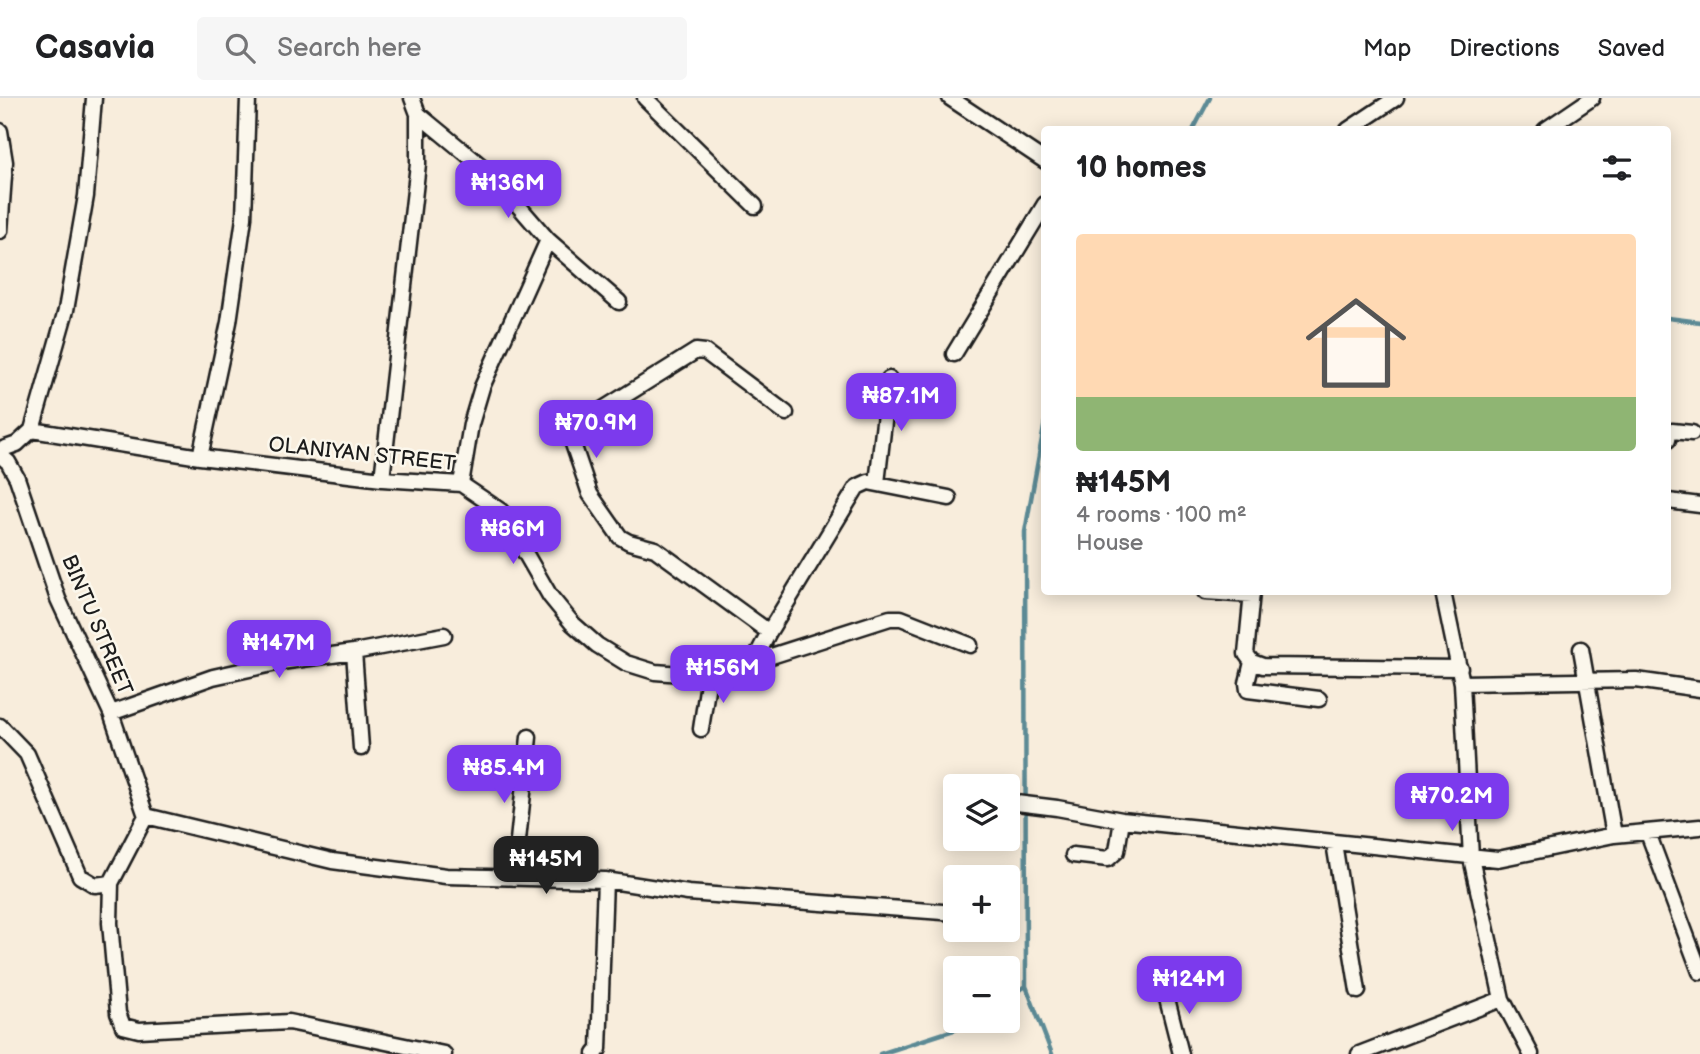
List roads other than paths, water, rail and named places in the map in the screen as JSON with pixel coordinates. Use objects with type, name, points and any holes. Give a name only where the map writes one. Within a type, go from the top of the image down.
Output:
[{"type":"street","points":[[0,453],[17,444],[32,430],[66,310],[86,196],[94,98]]},
{"type":"street","points":[[200,457],[229,322],[244,218],[248,98]]},
{"type":"street","points":[[382,479],[418,164],[418,114],[412,98]]},
{"type":"street","points":[[645,98],[755,206]]},
{"type":"street","points":[[950,98],[1041,158]]},
{"type":"street","points":[[1354,126],[1396,98]]},
{"type":"street","points":[[1551,126],[1592,98]]},
{"type":"street","points":[[418,114],[492,174],[548,240],[620,302]]},
{"type":"street","points":[[0,131],[5,162],[0,231]]},
{"type":"street","points":[[954,354],[1041,211]]},
{"type":"street","points":[[461,484],[471,424],[482,387],[548,240]]},
{"type":"street","points":[[769,632],[655,549],[620,537],[590,494],[571,438],[576,426],[696,351],[705,352],[786,413]]},
{"type":"street","points":[[877,484],[890,379]]},
{"type":"street","name":"OLANIYAN STREET","points":[[32,430],[200,457],[382,479],[461,484],[501,511],[550,596],[572,623],[597,645],[626,663],[655,672],[709,676],[890,618],[901,618],[970,645]]},
{"type":"street","points":[[1671,432],[1692,433]]},
{"type":"street","name":"BINTU STREET","points":[[0,453],[17,478],[58,599],[111,713],[146,816]]},
{"type":"street","points":[[753,663],[857,487],[868,482],[949,498]]},
{"type":"street","points":[[1671,500],[1700,505]]},
{"type":"street","points":[[1252,595],[1246,654],[1252,663],[1263,666],[1636,680],[1700,689]]},
{"type":"street","points":[[1444,595],[1461,675],[1471,858],[1502,999],[1531,1054]]},
{"type":"street","points":[[111,713],[212,677],[281,662],[444,635]]},
{"type":"street","points":[[1581,649],[1614,835]]},
{"type":"street","points":[[354,652],[361,748]]},
{"type":"street","points":[[1252,663],[1248,690],[1319,699]]},
{"type":"street","points":[[701,729],[709,676]]},
{"type":"street","points":[[0,726],[27,754],[80,876],[95,885],[111,883]]},
{"type":"street","points":[[514,878],[529,737]]},
{"type":"street","points":[[1020,803],[1122,820],[1498,859],[1614,835],[1700,827]]},
{"type":"street","points":[[444,1054],[368,1047],[289,1022],[139,1030],[123,1026],[118,1013],[110,923],[111,883],[146,816],[332,860],[446,876],[605,880],[688,894],[943,912]]},
{"type":"street","points":[[1073,855],[1108,859],[1117,851],[1122,820]]},
{"type":"street","points":[[1648,832],[1700,972]]},
{"type":"street","points":[[1334,843],[1358,991]]},
{"type":"street","points":[[595,1054],[599,1049],[605,880]]},
{"type":"street","points":[[1164,987],[1181,1054]]},
{"type":"street","points":[[1359,1054],[1502,999]]},
{"type":"waterway","points":[[1195,126],[1210,98]]},
{"type":"waterway","points":[[1671,318],[1700,322]]},
{"type":"waterway","points":[[1041,444],[1025,532],[1026,986],[1052,1054]]},
{"type":"waterway","points":[[1020,990],[1026,986]]},
{"type":"waterway","points":[[880,1054],[945,1033]]}]
